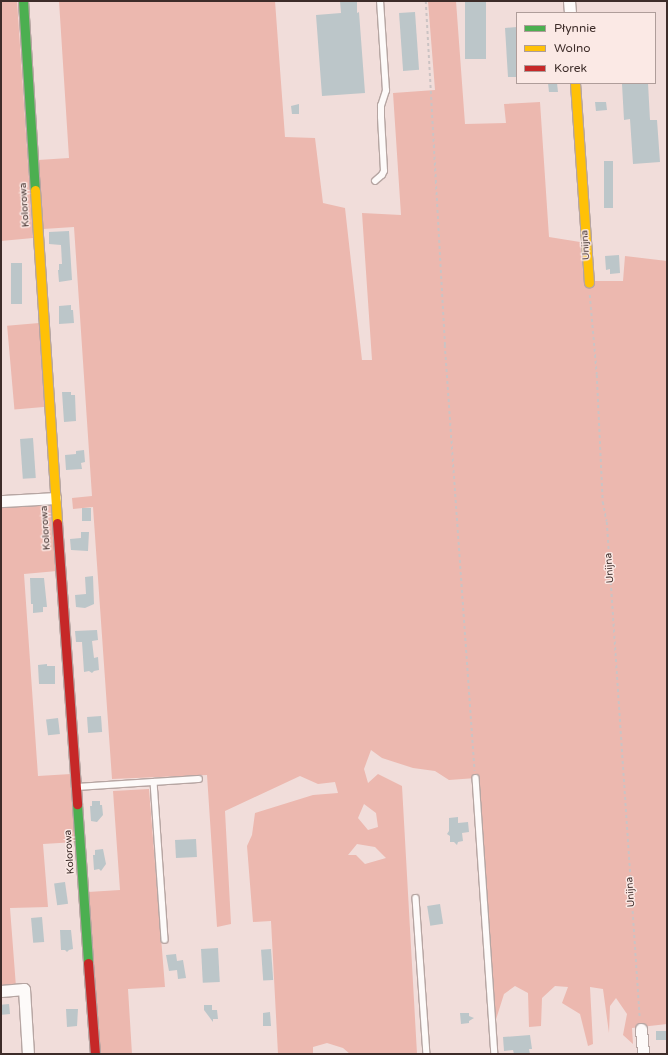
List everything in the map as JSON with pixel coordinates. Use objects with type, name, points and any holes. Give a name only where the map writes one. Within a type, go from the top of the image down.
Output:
[{"type":"street","name":"Kolorowa","points":[[23,1],[55,498],[95,1054]]},
{"type":"street","points":[[569,1],[570,12]]},
{"type":"street","name":"Unijna","points":[[575,84],[589,283]]},
{"type":"street","points":[[1,501],[55,498]]},
{"type":"street","points":[[1,991],[24,989],[28,1054]]},
{"type":"street","points":[[641,1029],[643,1054]]},
{"type":"lane","points":[[375,182],[382,175],[384,170],[381,106],[386,91],[380,1]]},
{"type":"lane","points":[[476,778],[495,1054]]},
{"type":"lane","points":[[76,787],[199,779]]},
{"type":"lane","points":[[154,782],[165,940]]},
{"type":"lane","points":[[416,898],[427,1054]]},
{"type":"path","points":[[426,1],[445,345],[476,778]]},
{"type":"path","name":"Unijna","points":[[589,283],[597,375],[603,502],[606,522],[641,1029]]},
{"type":"shaded area","points":[[1,1],[17,1],[33,238],[1,241]]},
{"type":"shaded area","points":[[59,1],[275,1],[285,137],[315,138],[323,203],[345,208],[362,360],[372,360],[362,213],[401,215],[393,93],[435,90],[428,1],[456,1],[465,124],[506,123],[504,104],[540,102],[549,237],[580,242],[584,281],[623,281],[625,256],[667,261],[667,1024],[632,1028],[633,1044],[623,1035],[627,1014],[616,998],[610,1006],[609,1033],[603,989],[590,987],[593,1044],[588,1046],[580,1014],[562,1003],[568,987],[555,986],[542,998],[541,1026],[529,1027],[528,993],[515,986],[504,994],[493,1029],[476,778],[449,780],[435,771],[413,768],[382,758],[371,750],[364,769],[368,783],[378,774],[402,786],[417,1054],[350,1054],[343,1048],[327,1043],[313,1047],[313,1054],[278,1054],[271,921],[253,922],[247,846],[252,835],[255,813],[313,795],[338,793],[335,782],[318,784],[300,776],[225,811],[231,924],[217,927],[207,775],[112,779],[93,507],[73,509],[72,498],[92,496],[74,227],[43,229],[38,160],[69,158]],"holes":[[[364,804],[376,813],[378,827],[368,830],[358,818]],[[357,844],[375,847],[386,858],[365,864],[356,855],[348,855]]]},
{"type":"shaded area","points":[[39,323],[46,407],[14,409],[7,326]]},
{"type":"shaded area","points":[[53,504],[57,571],[24,574],[38,776],[71,774],[76,842],[43,844],[48,907],[10,908],[16,987],[1,988],[1,507]]},
{"type":"shaded area","points":[[149,789],[165,987],[128,989],[132,1054],[100,1054],[88,892],[120,890],[113,791]]},
{"type":"building","points":[[340,1],[357,1],[365,93],[322,96],[316,15],[341,13]]},
{"type":"building","points":[[465,1],[486,1],[486,59],[465,59]]},
{"type":"building","points":[[415,12],[419,70],[403,71],[399,13]]},
{"type":"building","points":[[516,27],[516,77],[508,77],[505,28]]},
{"type":"building","points":[[548,84],[557,84],[558,92],[549,92]]},
{"type":"building","points":[[622,84],[648,84],[650,120],[657,120],[660,162],[633,164],[630,119],[624,120]]},
{"type":"building","points":[[595,102],[606,102],[607,110],[596,111]]},
{"type":"building","points":[[299,104],[299,114],[292,114],[291,106]]},
{"type":"building","points":[[604,161],[613,161],[613,208],[604,208]]},
{"type":"building","points":[[69,231],[72,280],[59,282],[59,264],[62,264],[61,245],[49,244],[49,232]]},
{"type":"building","points":[[619,255],[620,273],[610,274],[610,269],[606,270],[605,256]]},
{"type":"building","points":[[11,263],[22,263],[22,304],[11,304]]},
{"type":"building","points":[[71,305],[74,323],[59,324],[59,306]]},
{"type":"building","points":[[62,392],[71,392],[71,395],[75,395],[76,421],[64,422]]},
{"type":"building","points":[[33,438],[36,478],[23,479],[20,439]]},
{"type":"building","points":[[84,450],[85,462],[81,463],[82,469],[66,470],[65,455],[76,454],[76,451]]},
{"type":"building","points":[[82,508],[91,508],[91,521],[82,521]]},
{"type":"building","points":[[81,532],[89,532],[88,551],[71,550],[70,539],[81,538]]},
{"type":"building","points":[[93,576],[94,604],[85,608],[76,607],[75,595],[86,594],[85,577]]},
{"type":"building","points":[[30,578],[44,578],[47,607],[43,607],[43,612],[33,613],[33,604],[31,604]]},
{"type":"building","points":[[97,630],[98,640],[92,641],[94,658],[98,657],[99,670],[92,673],[89,671],[84,672],[82,642],[76,642],[75,631]]},
{"type":"building","points":[[47,664],[47,666],[55,666],[55,684],[39,684],[38,665]]},
{"type":"building","points":[[101,716],[102,732],[88,733],[87,717]]},
{"type":"building","points":[[58,718],[60,734],[48,735],[46,719]]},
{"type":"building","points":[[92,801],[100,801],[100,805],[102,805],[103,815],[97,822],[91,821],[90,806],[92,806]]},
{"type":"building","points":[[458,817],[458,823],[468,822],[469,832],[462,833],[463,841],[458,842],[457,845],[454,842],[450,842],[450,836],[447,834],[449,831],[449,818]]},
{"type":"building","points":[[196,839],[197,857],[176,858],[175,840]]},
{"type":"building","points":[[103,849],[106,864],[101,871],[99,869],[94,870],[93,855],[95,855],[95,850]]},
{"type":"building","points":[[65,882],[68,904],[57,905],[54,884]]},
{"type":"building","points":[[440,904],[443,924],[430,926],[427,906]]},
{"type":"building","points":[[42,917],[44,942],[33,943],[31,918]]},
{"type":"building","points":[[60,930],[71,930],[73,949],[67,952],[65,950],[61,950]]},
{"type":"building","points":[[218,948],[220,982],[203,983],[201,949]]},
{"type":"building","points":[[271,949],[273,980],[263,981],[261,950]]},
{"type":"building","points":[[176,954],[177,961],[183,960],[186,978],[178,979],[177,970],[169,971],[166,955]]},
{"type":"building","points":[[9,1004],[10,1014],[2,1015],[1,1005]]},
{"type":"building","points":[[204,1005],[212,1005],[212,1010],[217,1010],[218,1019],[213,1019],[213,1022],[204,1010]]},
{"type":"building","points":[[66,1009],[78,1009],[77,1026],[67,1027]]},
{"type":"building","points":[[270,1012],[271,1026],[263,1026],[263,1013]]},
{"type":"building","points":[[460,1013],[469,1013],[469,1016],[474,1018],[469,1021],[469,1023],[461,1024]]},
{"type":"building","points":[[656,1031],[667,1031],[667,1040],[656,1040]]},
{"type":"building","points":[[530,1035],[532,1049],[529,1049],[530,1054],[514,1054],[513,1050],[504,1051],[503,1037]]},
{"type":"traffic: fast","points":[[23,1],[35,190]]},
{"type":"traffic: fast","points":[[77,804],[88,963]]},
{"type":"traffic: slow","points":[[575,84],[589,283]]},
{"type":"traffic: slow","points":[[35,190],[57,523]]},
{"type":"traffic: jam","points":[[57,523],[77,804]]},
{"type":"traffic: jam","points":[[88,963],[95,1054]]}]
